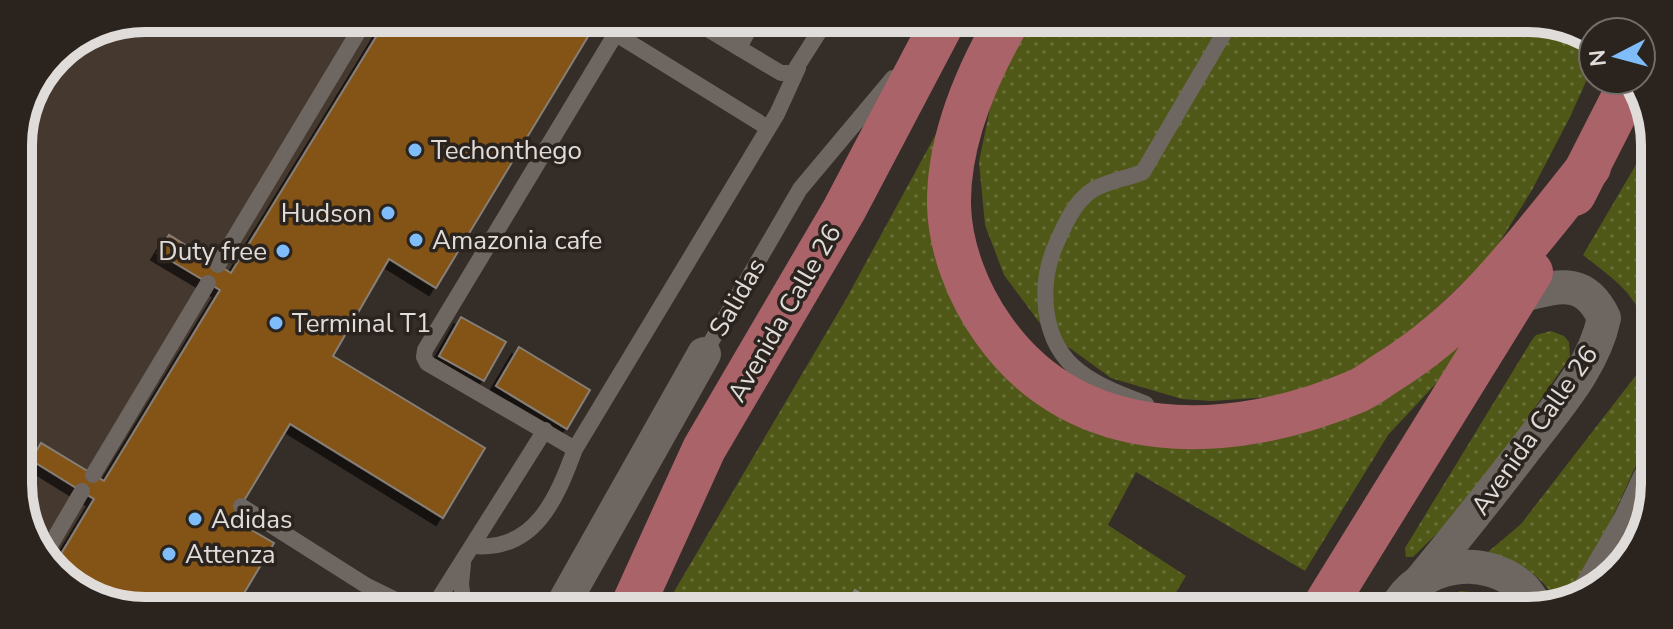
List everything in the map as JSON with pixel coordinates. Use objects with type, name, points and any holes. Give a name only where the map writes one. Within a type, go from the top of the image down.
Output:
[{"type":"main road","name":"Avenida Calle 26","points":[[637,597],[704,449],[844,210],[937,32]]},
{"type":"main road","points":[[1001,32],[986,58],[971,97],[953,161],[949,206],[958,258],[976,304],[1003,343],[1035,378],[1101,414],[1138,423],[1226,427],[1273,419],[1357,391],[1406,361],[1451,327],[1497,282],[1589,167]]},
{"type":"main road","points":[[1337,597],[1518,296],[1624,96]]},
{"type":"street","name":"Avenida Calle 26","points":[[1421,580],[1478,512],[1552,414],[1595,351],[1601,334],[1604,318],[1589,294],[1576,288],[1562,287],[1518,296]]},
{"type":"street","name":"Salidas","points":[[566,597],[704,354]]},
{"type":"street","points":[[1602,570],[1640,500]]},
{"type":"street","points":[[1402,597],[1421,580],[1446,568],[1473,566],[1500,573],[1529,597]]},
{"type":"lane","points":[[218,265],[358,32]]},
{"type":"lane","points":[[575,449],[427,363],[424,357],[425,350],[617,32]]},
{"type":"lane","points":[[627,32],[768,128]]},
{"type":"lane","points":[[712,32],[781,73],[793,73],[798,68]]},
{"type":"lane","points":[[739,48],[747,32]]},
{"type":"lane","points":[[473,546],[491,547],[514,542],[527,533],[559,491],[575,449],[768,128],[819,32]]},
{"type":"lane","name":"Salidas","points":[[704,354],[800,189],[933,32]]},
{"type":"lane","points":[[1225,32],[1143,172],[1103,184],[1073,210],[1045,273],[1043,299],[1049,324],[1076,370],[1103,387],[1155,407],[1226,427]]},
{"type":"lane","points":[[93,475],[208,283]]},
{"type":"lane","points":[[440,597],[545,430]]},
{"type":"lane","points":[[50,545],[82,491]]},
{"type":"lane","points":[[241,506],[390,597]]},
{"type":"lane","points":[[1630,521],[1637,510]]},
{"type":"lane","points":[[463,562],[463,597]]},
{"type":"lane","points":[[367,586],[376,597]]},
{"type":"shaded area","points":[[548,32],[402,268],[388,260],[333,355],[485,448],[443,518],[291,424],[234,519],[274,543],[242,597],[145,597],[109,591],[82,578],[60,559],[44,534],[34,506],[32,484],[32,138],[36,116],[51,82],[82,51],[123,34]]},
{"type":"green space","points":[[1018,32],[1528,32],[1543,33],[1577,44],[1577,96],[1579,96],[1532,190],[1491,256],[1395,348],[1315,388],[1271,397],[1211,401],[1182,399],[1111,378],[1045,330],[1004,275],[985,225],[979,162],[999,64]]},
{"type":"green space","points":[[943,121],[974,326],[1181,447],[1510,299],[1487,329],[1388,435],[1305,571],[1136,472],[1108,525],[1186,576],[1173,597],[671,597],[845,301]]},
{"type":"green space","points":[[1641,156],[1641,318],[1627,292],[1583,255]]},
{"type":"green space","points":[[1551,331],[1564,336],[1569,342],[1570,357],[1472,499],[1413,557],[1406,557],[1405,548],[1532,340],[1536,335]]},
{"type":"green space","points":[[1641,356],[1641,454],[1580,584],[1552,594],[1528,570],[1488,552],[1521,524],[1637,374]]},
{"type":"green space","points":[[1461,591],[1490,597],[1441,597]]},
{"type":"building","name":"Terminal T1","points":[[379,32],[591,32],[436,288],[389,259],[333,356],[485,448],[443,518],[290,424],[233,519],[274,543],[242,597],[145,597],[109,591],[82,578],[59,558],[94,499],[32,458],[41,443],[104,481],[220,290],[158,253],[169,235],[231,273]]},
{"type":"building","points":[[461,317],[506,342],[484,381],[439,356]]},
{"type":"building","points":[[519,347],[590,390],[567,429],[496,386]]},
{"type":"building","points":[[855,590],[867,597],[851,597]]},
{"type":"place","name":"Techonthego","points":[[415,150]]},
{"type":"place","name":"Hudson","points":[[388,213]]},
{"type":"place","name":"Amazonia cafe","points":[[416,240]]},
{"type":"place","name":"Duty free","points":[[283,251]]},
{"type":"place","name":"Terminal T1","points":[[276,323]]},
{"type":"place","name":"Adidas","points":[[195,519]]},
{"type":"place","name":"Attenza","points":[[169,554]]}]
